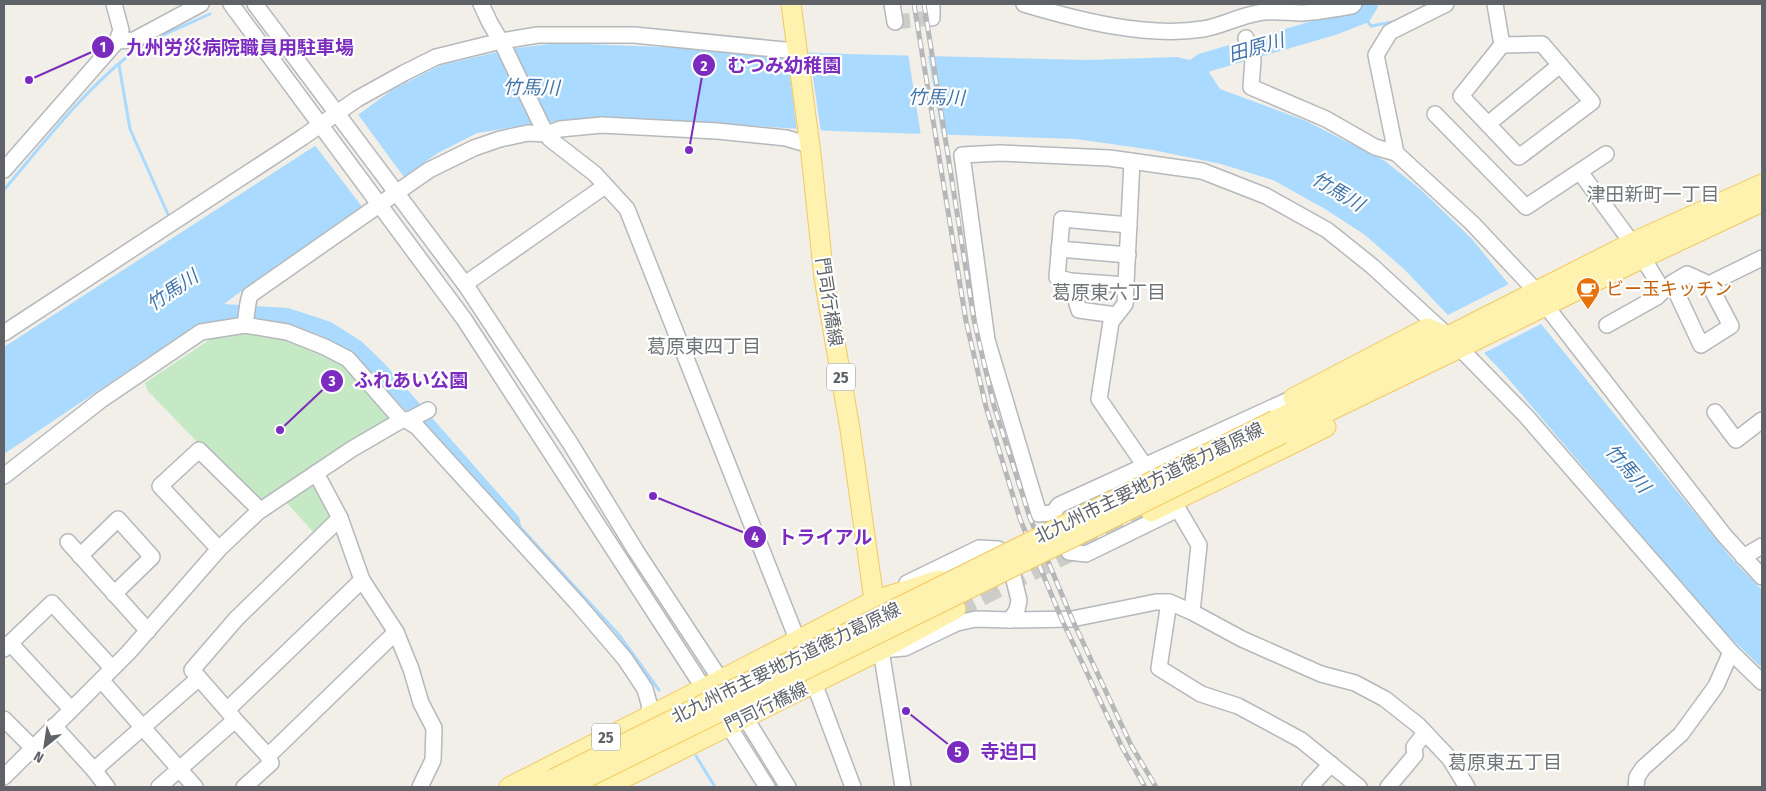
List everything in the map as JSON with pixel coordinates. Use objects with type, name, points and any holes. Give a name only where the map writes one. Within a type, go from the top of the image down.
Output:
[{"type":"main road","name":"門司行橋線","points":[[606,787],[881,650],[850,429],[824,278],[807,148],[792,4]]},
{"type":"main road","name":"北九州市主要地方道徳力葛原線","points":[[553,785],[1283,433],[1536,300],[1631,243],[1762,184]]},
{"type":"main road","name":"北九州市主要地方道徳力葛原線","points":[[1536,300],[1643,258],[1762,202]]},
{"type":"main road","points":[[1135,483],[1240,430],[1293,398],[1427,328],[1458,340]]},
{"type":"main road","points":[[1151,512],[1283,433]]},
{"type":"main road","points":[[874,600],[939,580]]},
{"type":"main road","name":"25","points":[[509,787],[874,600]]},
{"type":"main road","points":[[881,650],[956,609]]},
{"type":"street","points":[[4,170],[117,41],[121,30],[114,4]]},
{"type":"street","points":[[117,41],[134,40],[201,4]]},
{"type":"street","points":[[231,4],[464,319],[703,688],[737,722],[788,787]]},
{"type":"street","points":[[255,4],[465,284],[570,443],[636,551],[720,680],[767,787]]},
{"type":"street","points":[[481,4],[550,139],[595,174],[627,209],[797,639]]},
{"type":"street","points":[[892,4],[895,22]]},
{"type":"street","points":[[1024,4],[1055,13],[1136,29],[1174,31],[1204,28],[1259,12],[1331,10],[1354,4]]},
{"type":"street","points":[[1396,152],[1376,55],[1390,32],[1446,4]]},
{"type":"street","points":[[1495,4],[1502,45],[1461,96],[1519,157],[1592,102],[1542,44],[1502,45]]},
{"type":"street","points":[[4,333],[338,115],[404,73],[436,57],[538,35],[634,35],[785,50]]},
{"type":"street","points":[[1246,38],[1253,60],[1251,87],[1326,119],[1375,147],[1396,152],[1472,223],[1724,535],[1762,577]]},
{"type":"street","points":[[1488,124],[1560,65]]},
{"type":"street","points":[[1435,114],[1526,207],[1606,154]]},
{"type":"street","points":[[245,325],[250,295],[395,191],[429,170],[474,148],[500,139],[544,130],[602,125],[717,131],[786,138],[807,148]]},
{"type":"street","points":[[1293,398],[1059,505],[1053,513],[1039,514],[987,340],[962,155],[1000,153],[1109,158],[1202,171],[1266,196],[1327,230],[1458,340],[1731,652],[1762,682]]},
{"type":"street","points":[[1132,161],[1125,304],[1111,322],[1099,399],[1145,466]]},
{"type":"street","points":[[1580,172],[1631,243],[1667,287],[1701,344],[1732,326],[1709,284],[1687,274],[1667,287],[1657,297],[1608,325]]},
{"type":"street","points":[[465,284],[605,186]]},
{"type":"street","points":[[1126,285],[1070,281],[1057,277],[1062,218],[1129,225]]},
{"type":"street","points":[[1059,249],[1128,255]]},
{"type":"street","points":[[1709,284],[1762,260]]},
{"type":"street","points":[[1070,281],[1079,310],[1116,315]]},
{"type":"street","points":[[4,476],[101,400],[201,332],[245,325],[287,332],[325,346],[348,359],[398,416],[417,427],[577,603],[625,659],[645,689],[650,707],[647,716]]},
{"type":"street","points":[[4,777],[71,709],[102,681],[219,550],[260,510],[352,449],[428,410]]},
{"type":"street","points":[[1714,412],[1736,440],[1762,420]]},
{"type":"street","points":[[1053,513],[1069,552],[1086,554],[1178,509],[1283,433]]},
{"type":"street","points":[[219,550],[160,486],[199,450],[260,510]]},
{"type":"street","points":[[316,473],[340,518],[362,580],[396,632],[422,703],[434,728],[433,760],[420,787]]},
{"type":"street","points":[[1178,509],[1199,545],[1192,612]]},
{"type":"street","points":[[244,787],[271,763],[268,756],[192,670],[236,619],[340,518]]},
{"type":"street","points":[[80,556],[118,519],[152,557],[114,594]]},
{"type":"street","points":[[68,542],[148,631]]},
{"type":"street","points":[[1744,556],[1762,546]]},
{"type":"street","points":[[874,600],[979,548],[998,549],[1008,556],[1019,600],[1018,610],[1010,620]]},
{"type":"street","points":[[160,787],[362,580]]},
{"type":"street","points":[[903,787],[881,650],[905,648],[957,623],[976,619],[1072,620],[1156,602],[1169,602],[1321,674],[1355,683],[1385,699],[1425,733],[1450,759],[1467,787]]},
{"type":"street","points":[[1169,602],[1159,668],[1201,694],[1238,706],[1301,740],[1360,787]]},
{"type":"street","points":[[71,709],[7,646],[52,603],[112,668]]},
{"type":"street","points":[[268,756],[396,632]]},
{"type":"street","points":[[1636,787],[1637,777],[1643,768],[1681,734],[1716,686],[1731,652]]},
{"type":"street","points":[[94,770],[198,678]]},
{"type":"street","points":[[102,681],[195,787]]},
{"type":"street","points":[[814,683],[853,787]]},
{"type":"street","points":[[5,723],[33,748]]},
{"type":"street","points":[[54,726],[107,787]]},
{"type":"street","points":[[1388,787],[1415,755],[1414,747],[1425,733]]},
{"type":"street","points":[[1310,787],[1331,764]]},
{"type":"green space","points":[[242,331],[287,336],[343,361],[392,418],[258,505],[147,390],[145,383],[218,334]]},
{"type":"green space","points":[[315,480],[333,521],[316,535],[285,501]]},
{"type":"water","name":"竹馬川","points":[[559,43],[845,54],[1088,60],[1177,57],[1203,63],[1220,89],[1306,121],[1385,161],[1420,189],[1472,239],[1733,560],[1762,590],[1762,668],[1716,624],[1506,376],[1404,269],[1365,235],[1325,209],[1273,180],[1221,164],[1153,150],[1076,139],[832,131],[634,118],[558,121],[477,133],[438,153],[224,304],[288,308],[331,322],[361,341],[384,363],[519,517],[522,529],[516,528],[376,379],[337,343],[285,324],[260,320],[212,322],[190,329],[4,454],[4,347],[321,142],[392,90],[441,65],[516,48]]},
{"type":"pier","points":[[787,53],[810,56],[821,133],[797,131]]},
{"type":"pier","points":[[908,54],[928,55],[942,137],[921,136]]},
{"type":"pier","points":[[357,113],[406,178],[363,208],[314,144]]},
{"type":"pier","points":[[1511,283],[1543,323],[1482,354],[1446,316]]},
{"type":"waterway","name":"田原川","points":[[1182,78],[1203,63],[1334,25],[1362,14],[1368,4]]},
{"type":"waterway","points":[[1362,14],[1371,26],[1393,22],[1429,4]]},
{"type":"waterway","points":[[4,190],[78,103],[128,56],[157,38],[210,14]]},
{"type":"waterway","points":[[119,65],[130,129],[170,219]]},
{"type":"waterway","points":[[520,527],[619,635],[659,690]]},
{"type":"waterway","points":[[696,756],[715,787]]},
{"type":"tunnel","points":[[895,22],[932,18]]},
{"type":"tunnel","points":[[956,609],[1151,512]]},
{"type":"railway","points":[[914,4],[966,321],[986,407],[1020,519],[1062,620],[1122,747],[1145,787]]},
{"type":"railway","points":[[924,4],[974,320],[994,406],[1030,518],[1072,619],[1131,745],[1156,787]]},
{"type":"place","name":"九州労災病院職員用駐車場","points":[[29,80]]},
{"type":"place","name":"むつみ幼稚園","points":[[689,150]]},
{"type":"place","name":"ビー玉キッチン","points":[[1588,310]]},
{"type":"place","name":"ふれあい公園","points":[[280,430]]},
{"type":"place","name":"トライアル","points":[[653,496]]},
{"type":"place","name":"寺迫口","points":[[906,711]]},
{"type":"district","name":"津田新町一丁目","points":[[1653,194]]},
{"type":"district","name":"葛原東六丁目","points":[[1109,292]]},
{"type":"district","name":"葛原東四丁目","points":[[704,346]]},
{"type":"district","name":"葛原東五丁目","points":[[1505,762]]}]
